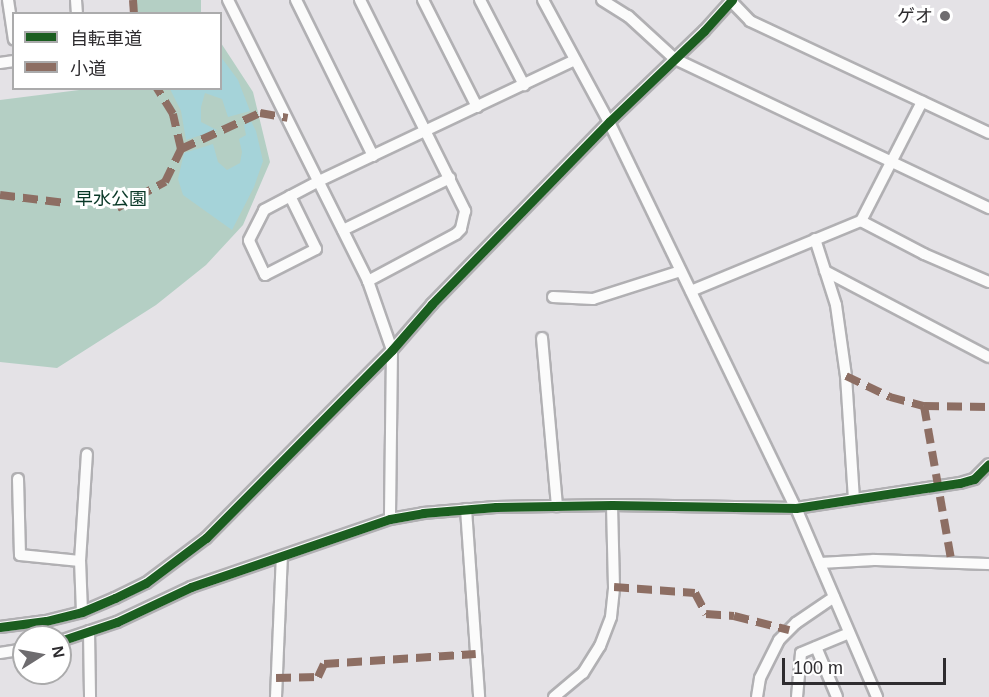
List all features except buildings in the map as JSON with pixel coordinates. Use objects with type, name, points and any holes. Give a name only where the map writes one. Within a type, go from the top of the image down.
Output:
[{"type":"street","points":[[228,0],[368,281],[392,350],[390,519]]},
{"type":"street","points":[[296,0],[373,156]]},
{"type":"street","points":[[360,0],[465,211],[461,229],[440,244],[368,281]]},
{"type":"street","points":[[423,0],[477,107]]},
{"type":"street","points":[[480,0],[524,85]]},
{"type":"street","points":[[543,0],[609,122],[796,508],[876,697]]},
{"type":"street","points":[[602,0],[628,16],[675,59],[989,208]]},
{"type":"street","points":[[0,627],[46,621],[82,612],[146,584],[206,538],[392,350],[432,304],[609,122],[675,59],[731,0],[750,21],[989,133]]},
{"type":"street","points":[[6,2],[12,30]]},
{"type":"street","points":[[290,196],[316,249],[265,275],[249,240],[264,210],[290,196],[319,181],[575,60]]},
{"type":"street","points":[[691,291],[861,221],[921,102]]},
{"type":"street","points":[[343,230],[450,178]]},
{"type":"street","points":[[861,221],[924,254],[989,282]]},
{"type":"street","points":[[815,239],[836,305],[846,376],[854,499]]},
{"type":"street","points":[[553,297],[593,298],[681,271]]},
{"type":"street","points":[[825,271],[989,357]]},
{"type":"street","points":[[542,338],[557,506]]},
{"type":"street","points":[[82,612],[80,561],[87,454]]},
{"type":"street","points":[[72,637],[117,622],[191,587],[390,519],[466,509],[557,506],[796,508],[960,483],[974,479],[989,464]]},
{"type":"street","points":[[18,479],[20,555],[80,561]]},
{"type":"street","points":[[554,697],[583,673],[600,646],[611,617],[614,587],[612,505]]},
{"type":"street","points":[[466,509],[479,697]]},
{"type":"street","points":[[276,697],[282,556]]},
{"type":"street","points":[[820,563],[874,560],[989,564]]},
{"type":"street","points":[[757,697],[760,678],[779,640],[796,623],[834,597]]},
{"type":"street","points":[[89,631],[90,697]]},
{"type":"street","points":[[797,697],[801,652],[849,633]]},
{"type":"street","points":[[816,647],[837,697]]},
{"type":"green space","points":[[133,0],[201,0],[201,12],[133,12]]},
{"type":"green space","name":"早水公園","points":[[222,45],[253,92],[270,162],[243,225],[206,265],[156,305],[57,368],[0,362],[0,100],[79,90],[222,90]]},
{"type":"water","points":[[222,58],[238,80],[250,111],[228,117],[222,99],[205,93],[201,107],[201,122],[217,130],[186,140],[181,111],[170,90],[222,90]]},
{"type":"water","points":[[251,121],[256,131],[263,161],[254,187],[232,230],[183,195],[178,179],[184,153],[213,144],[218,162],[227,170],[240,163],[242,152],[239,139],[246,135],[244,125]]},
{"type":"marked path","points":[[133,0],[134,12]]},
{"type":"marked path","points":[[117,208],[165,182],[181,149],[173,114],[158,90]]},
{"type":"marked path","points":[[181,149],[260,113],[288,118]]},
{"type":"marked path","points":[[0,195],[66,203]]},
{"type":"marked path","points":[[846,376],[890,397],[924,406],[989,407]]},
{"type":"marked path","points":[[924,406],[952,564]]},
{"type":"marked path","points":[[614,587],[695,593],[706,614],[734,616],[789,630]]},
{"type":"marked path","points":[[276,678],[318,677],[324,664],[476,654]]},
{"type":"cycle path","points":[[0,627],[46,621],[82,612],[115,598],[146,583],[206,538],[392,350],[432,304],[609,122],[704,31],[732,0]]},
{"type":"cycle path","points":[[72,637],[117,622],[191,587],[390,519],[423,513],[496,507],[612,505],[796,508],[960,483],[974,479],[989,464]]},
{"type":"place","name":"ゲオ","points":[[945,16]]}]
